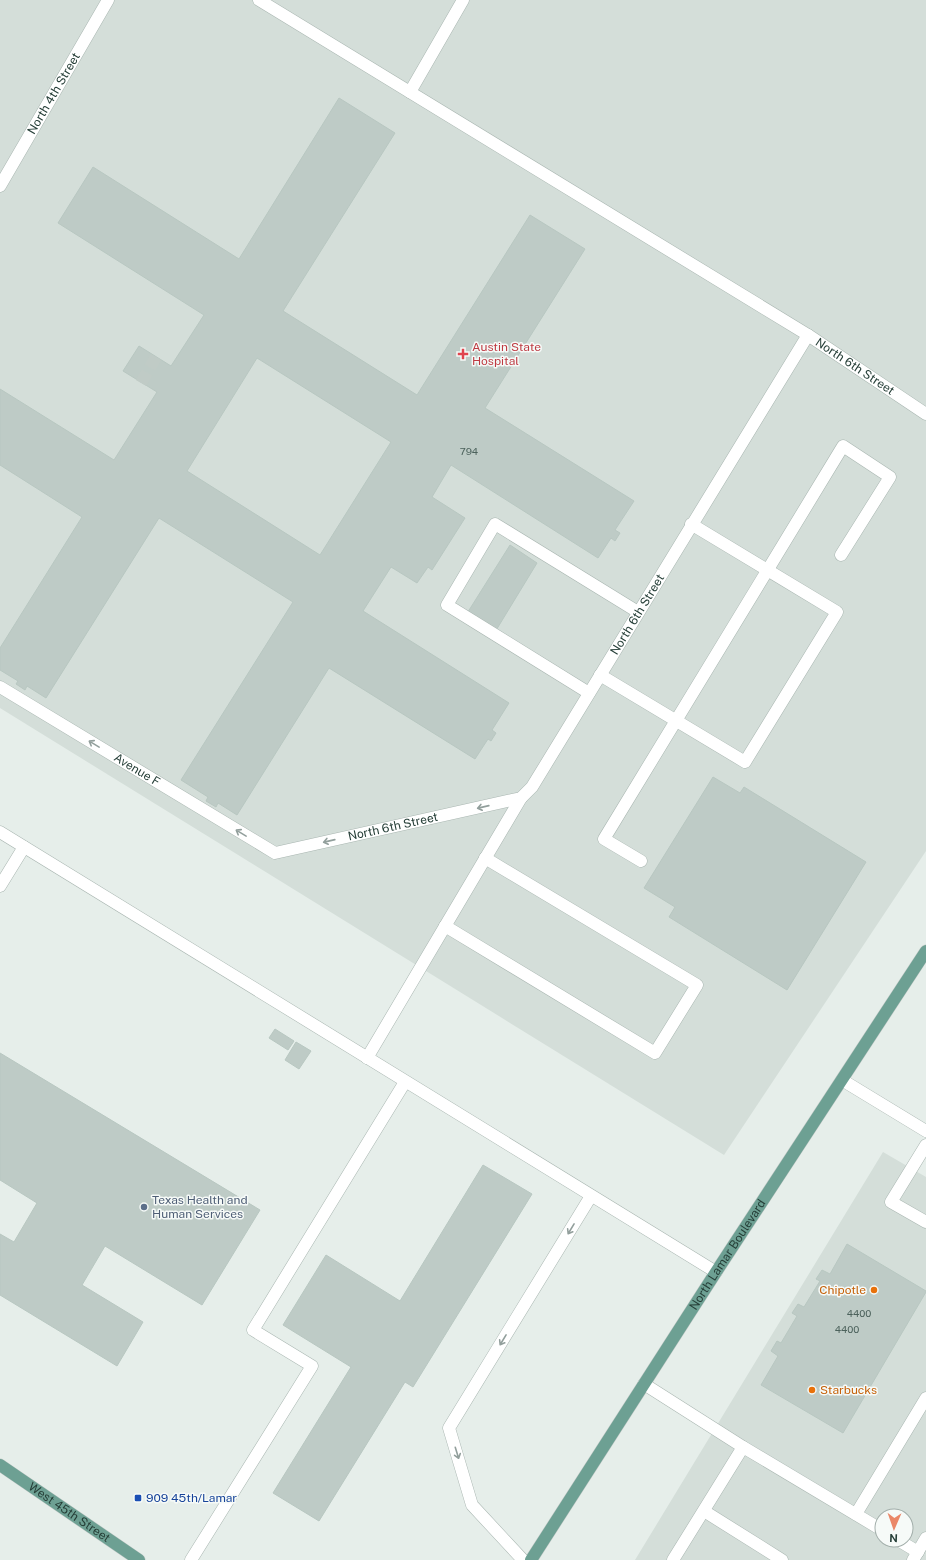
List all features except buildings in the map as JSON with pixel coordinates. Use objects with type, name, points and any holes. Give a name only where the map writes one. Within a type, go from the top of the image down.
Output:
[{"type":"main road","name":"North Lamar Boulevard","points":[[531,1560],[716,1272],[926,951]]},
{"type":"main road","name":"West 45th Street","points":[[0,1465],[91,1529],[139,1560]]},
{"type":"street","name":"North 4th Street","points":[[0,186],[108,0]]},
{"type":"street","points":[[259,0],[808,335]]},
{"type":"street","points":[[410,92],[463,0]]},
{"type":"street","name":"North 6th Street","points":[[275,853],[521,798],[532,787],[691,524],[808,335],[926,414]]},
{"type":"street","points":[[641,861],[604,839],[843,446],[890,477],[841,555]]},
{"type":"street","points":[[589,693],[447,605],[495,524],[638,612]]},
{"type":"street","points":[[600,675],[745,762],[837,612],[691,524]]},
{"type":"street","name":"Avenue F","points":[[0,687],[275,853]]},
{"type":"street","points":[[367,1058],[521,798]]},
{"type":"street","points":[[0,832],[716,1272]]},
{"type":"street","points":[[0,886],[24,847]]},
{"type":"street","points":[[445,926],[655,1053],[696,986],[486,858]]},
{"type":"street","points":[[842,1080],[926,1131]]},
{"type":"street","points":[[191,1560],[312,1366],[253,1330],[405,1082]]},
{"type":"street","points":[[926,1145],[891,1202],[926,1222]]},
{"type":"street","points":[[523,1560],[472,1505],[449,1428],[591,1196]]},
{"type":"street","points":[[644,1384],[743,1447],[874,1525]]},
{"type":"street","points":[[856,1514],[926,1398]]},
{"type":"street","points":[[673,1560],[743,1447]]},
{"type":"street","points":[[704,1511],[782,1560]]},
{"type":"street","points":[[906,1548],[915,1556],[926,1538]]},
{"type":"shaded area","name":"Austin State Hospital","points":[[0,0],[926,0],[926,851],[724,1155],[0,708]]},
{"type":"shaded area","points":[[883,1152],[926,1177],[926,1560],[635,1560]]},
{"type":"tunnel","points":[[141,383],[156,357]]},
{"type":"place","name":"Austin State Hospital","points":[[463,354]]},
{"type":"place","name":"Texas Health and Human Services","points":[[144,1207]]},
{"type":"place","name":"Chipotle","points":[[874,1290]]},
{"type":"place","name":"Starbucks","points":[[812,1390]]},
{"type":"place","name":"909 45th/Lamar","points":[[138,1498]]}]
